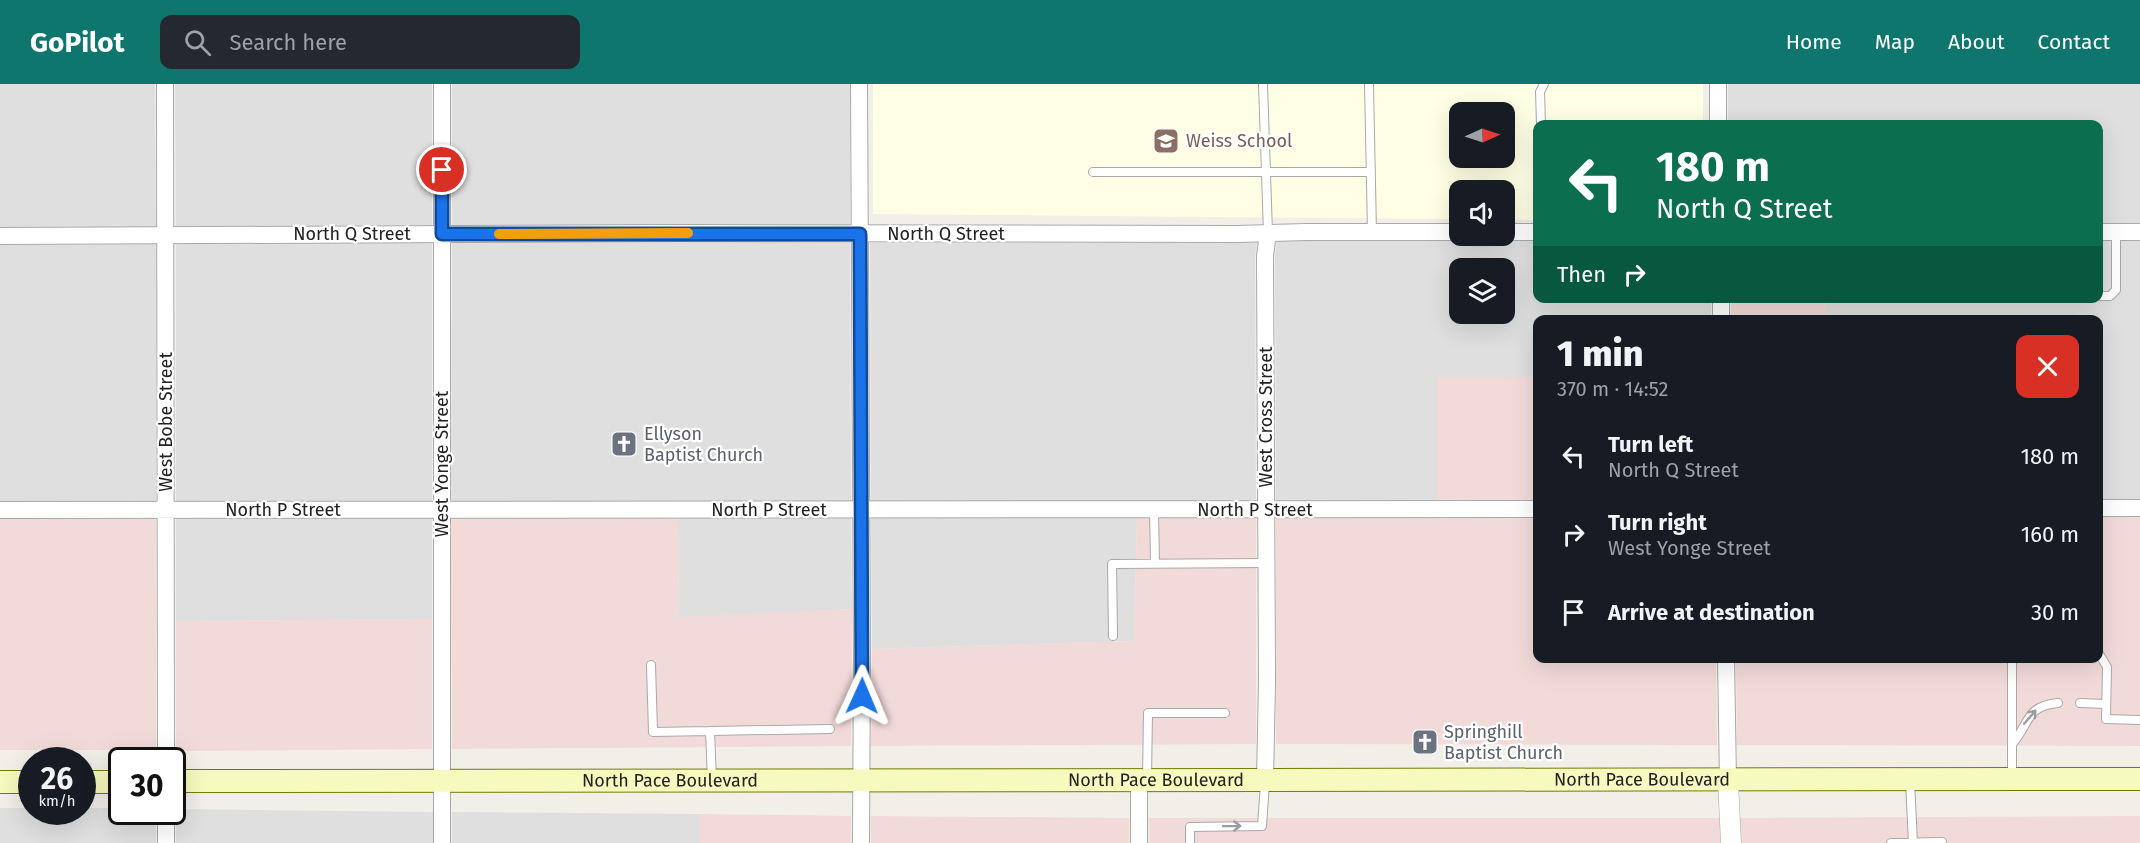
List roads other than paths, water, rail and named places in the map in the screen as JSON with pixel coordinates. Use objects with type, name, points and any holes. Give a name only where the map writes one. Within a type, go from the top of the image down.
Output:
[{"type":"main road","name":"North Pace Boulevard","points":[[186,782],[2140,779]]},
{"type":"main road","points":[[0,782],[18,782]]},
{"type":"street","name":"West Bobe Street","points":[[165,84],[166,747]]},
{"type":"street","name":"West Yonge Street","points":[[442,84],[442,843]]},
{"type":"street","points":[[860,84],[861,843]]},
{"type":"street","points":[[1718,84],[1719,120]]},
{"type":"street","name":"North Q Street","points":[[0,236],[1449,232]]},
{"type":"street","points":[[1515,232],[1533,232]]},
{"type":"street","points":[[2103,232],[2140,232]]},
{"type":"street","name":"West Cross Street","points":[[1265,780],[1265,256],[1268,233]]},
{"type":"street","points":[[2103,508],[2140,508]]},
{"type":"street","name":"North P Street","points":[[0,510],[1533,509]]},
{"type":"street","points":[[1726,663],[1731,843]]},
{"type":"street","points":[[1139,843],[1143,781]]},
{"type":"street","points":[[166,825],[166,843]]},
{"type":"lane","points":[[1263,84],[1268,233]]},
{"type":"lane","points":[[1370,84],[1369,172],[1372,232]]},
{"type":"lane","points":[[1541,120],[1540,92],[1544,84]]},
{"type":"lane","points":[[1093,172],[1369,172]]},
{"type":"lane","points":[[2103,296],[2110,296],[2116,290],[2116,232]]},
{"type":"lane","points":[[1154,510],[1155,563]]},
{"type":"lane","points":[[1113,636],[1112,564],[1266,563]]},
{"type":"lane","points":[[2103,661],[2106,667],[2106,718],[2140,720]]},
{"type":"lane","points":[[2012,663],[2012,780]]},
{"type":"lane","points":[[651,665],[653,732],[830,729]]},
{"type":"lane","points":[[2012,744],[2028,717],[2044,704],[2058,703]]},
{"type":"lane","points":[[2080,703],[2106,704]]},
{"type":"lane","points":[[1143,781],[1148,713],[1225,714]]},
{"type":"lane","points":[[710,731],[712,781]]},
{"type":"lane","points":[[1190,843],[1190,827],[1262,826],[1265,780]]},
{"type":"lane","points":[[1910,780],[1913,843]]},
{"type":"lane","points":[[1891,843],[1942,842]]},
{"type":"place","name":"Weiss School","points":[[1166,141]]},
{"type":"place","name":"Ellyson Baptist Church","points":[[624,444]]},
{"type":"place","name":"Springhill Baptist Church","points":[[1425,742]]}]
